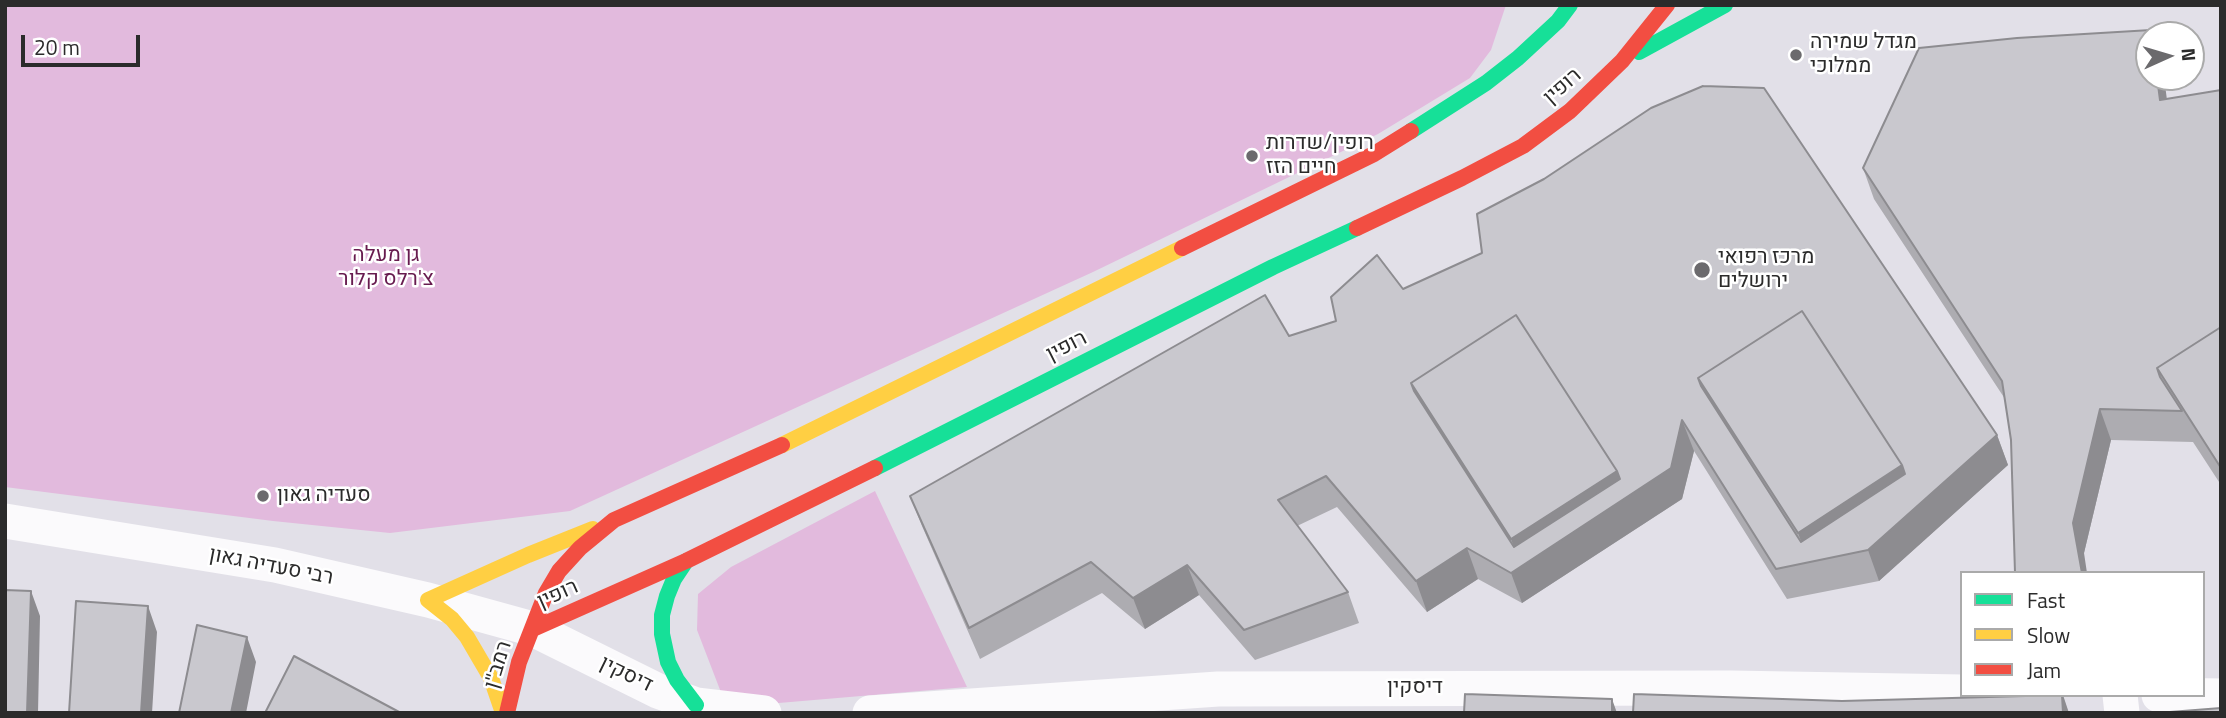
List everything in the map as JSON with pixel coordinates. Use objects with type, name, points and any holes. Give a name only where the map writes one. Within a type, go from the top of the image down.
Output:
[{"type":"street","name":"רופין","points":[[533,629],[546,593],[559,571],[580,548],[614,520],[794,439],[1374,154],[1486,83],[1558,21],[1570,5]]},
{"type":"street","name":"רופין","points":[[533,629],[686,561],[1273,267],[1522,146],[1570,111],[1622,61],[1667,5]]},
{"type":"street","points":[[1622,61],[1724,5]]},
{"type":"street","points":[[1486,83],[1522,32]]},
{"type":"street","points":[[505,713],[491,678],[467,637],[452,619],[428,600],[614,520]]},
{"type":"street","name":"רבי סעדיה גאון","points":[[5,522],[275,565],[428,600],[533,629]]},
{"type":"street","points":[[686,561],[667,596],[662,615],[662,634],[668,662],[677,680],[696,705]]},
{"type":"street","name":"דיסקין","points":[[533,629],[658,691],[696,705],[764,713]]},
{"type":"street","name":"רמב\"ן","points":[[505,713],[519,662],[533,629]]},
{"type":"street","name":"דיסקין","points":[[870,713],[1218,689],[1731,688],[1960,692]]},
{"type":"green space","name":"גן מעלה צ'רלס קלור","points":[[5,5],[1506,5],[1491,50],[1470,78],[1378,134],[1093,272],[570,511],[390,533],[5,487]]},
{"type":"green space","points":[[875,491],[967,687],[767,704],[722,695],[697,630],[698,594],[731,567]]},
{"type":"building","points":[[2135,31],[2135,91],[2159,91],[2160,100],[2221,90],[2221,327],[2157,368],[2182,411],[2100,409],[2073,523],[2082,571],[2015,571],[2011,440],[2002,381],[1863,168],[1919,48],[2017,38]]},
{"type":"building","points":[[1703,86],[1764,88],[1997,435],[1868,550],[1776,569],[1682,420],[1671,468],[1511,573],[1467,548],[1416,581],[1326,476],[1278,500],[1348,592],[1244,630],[1187,565],[1133,598],[1091,562],[969,628],[910,496],[1265,295],[1289,336],[1336,321],[1331,297],[1377,255],[1403,289],[1482,253],[1477,214],[1544,179],[1651,108]],"holes":[[[1802,311],[1902,465],[1905,474],[1801,542],[1698,378]],[[1516,315],[1620,479],[1514,547],[1411,383]]]},
{"type":"building","points":[[1802,311],[1902,465],[1798,533],[1698,378]]},
{"type":"building","points":[[1516,315],[1617,471],[1511,539],[1411,383]]},
{"type":"building","points":[[2221,327],[2221,468],[2157,368]]},
{"type":"building","points":[[5,590],[31,591],[27,713],[5,713]]},
{"type":"building","points":[[76,601],[148,606],[141,713],[69,713]]},
{"type":"building","points":[[197,625],[247,637],[231,713],[179,713]]},
{"type":"building","points":[[294,656],[401,713],[265,713]]},
{"type":"building","points":[[1465,694],[1612,699],[1612,713],[1464,713]]},
{"type":"building","points":[[1634,694],[1842,701],[2062,697],[2063,713],[1633,713]]},
{"type":"building","points":[[2221,708],[2221,713],[2157,713]]},
{"type":"traffic: fast","points":[[1411,131],[1486,83],[1518,58],[1558,21],[1570,5]]},
{"type":"traffic: fast","points":[[1639,52],[1725,5]]},
{"type":"traffic: fast","points":[[875,468],[1273,267],[1357,228]]},
{"type":"traffic: fast","points":[[686,561],[667,596],[662,615],[662,634],[668,662],[677,680],[696,705]]},
{"type":"traffic: slow","points":[[782,445],[1182,248]]},
{"type":"traffic: slow","points":[[503,713],[491,678],[467,637],[452,619],[428,600],[593,529]]},
{"type":"traffic: jam","points":[[1357,228],[1523,146],[1570,111],[1622,61],[1667,5]]},
{"type":"traffic: jam","points":[[1182,248],[1374,154],[1411,131]]},
{"type":"traffic: jam","points":[[507,713],[519,662],[546,593],[559,571],[580,548],[614,520],[782,445]]},
{"type":"traffic: jam","points":[[533,629],[686,561],[875,468]]},
{"type":"place","name":"מגדל שמירה ממלוכי","points":[[1796,55]]},
{"type":"place","name":"רופין/שדרות חיים הזז","points":[[1252,156]]},
{"type":"place","name":"מרכז רפואי ירושלים","points":[[1702,270]]},
{"type":"place","name":"סעדיה גאון","points":[[263,496]]}]
